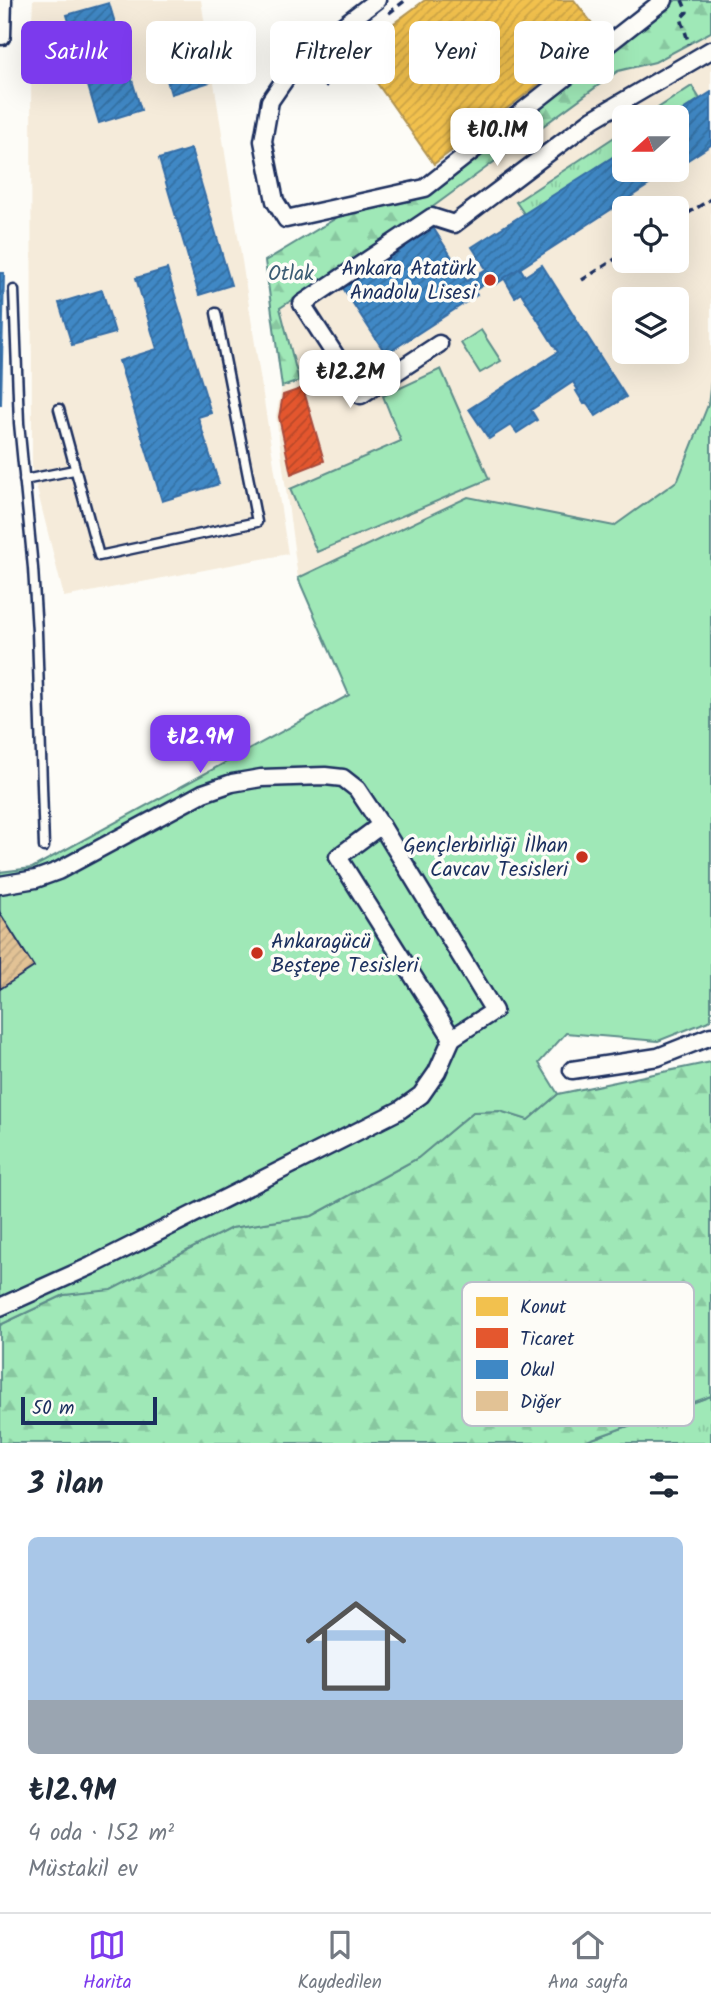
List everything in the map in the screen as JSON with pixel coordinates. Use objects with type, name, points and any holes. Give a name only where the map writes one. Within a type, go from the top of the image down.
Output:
[{"type":"street","points":[[2,36],[3,0]]},
{"type":"street","points":[[377,0],[299,59],[270,101],[263,141],[275,201],[286,219],[425,187],[664,0]]},
{"type":"street","points":[[439,344],[361,395],[302,304],[432,217],[454,224],[593,119],[711,50]]},
{"type":"street","points":[[0,885],[36,879],[58,871],[203,793],[232,783],[261,778],[343,778],[357,789],[381,825],[494,1011],[452,1038],[437,1072],[421,1095],[400,1110],[91,1266],[0,1307]]},
{"type":"street","points":[[381,825],[338,857],[452,1038]]},
{"type":"street","points":[[572,1070],[657,1056],[711,1036]]},
{"type":"lane","points":[[14,290],[19,423],[37,632],[44,847]]},
{"type":"lane","points":[[59,409],[99,556],[257,522],[216,313]]},
{"type":"lane","points":[[24,480],[74,470]]},
{"type":"path","points":[[385,16],[406,0]]},
{"type":"path","points":[[682,0],[687,12],[681,18],[695,60]]},
{"type":"path","points":[[689,213],[711,199]]},
{"type":"path","points":[[582,279],[612,261]]},
{"type":"shaded area","points":[[33,0],[201,0],[204,21],[146,21],[146,84],[214,84],[288,554],[64,597],[32,469],[31,84],[132,84],[132,21],[32,21]]},
{"type":"shaded area","name":"Ankara Atatürk Anadolu Lisesi","points":[[673,0],[711,0],[711,381],[708,405],[678,480],[614,526],[468,497],[298,578],[276,416],[282,387],[265,261],[348,211],[427,196],[568,84],[614,84],[614,47]]},
{"type":"green space","name":"Otlak","points":[[676,0],[711,0],[711,32],[655,62],[614,74],[614,49]]},
{"type":"green space","name":"Otlak","points":[[569,84],[600,84],[419,217],[280,308],[299,381],[282,387],[265,261],[348,211],[427,196]]},
{"type":"green space","points":[[692,86],[700,99],[690,105],[663,105]]},
{"type":"green space","points":[[612,139],[612,158],[525,215],[516,202]]},
{"type":"green space","points":[[481,330],[501,361],[480,373],[461,343]]},
{"type":"green space","points":[[441,369],[489,479],[317,552],[290,489],[401,441],[383,396]]},
{"type":"green space","points":[[711,381],[711,1020],[658,1041],[566,1033],[539,1063],[558,1094],[528,1120],[500,1111],[473,1112],[418,1158],[312,1216],[231,1228],[111,1290],[64,1295],[0,1325],[0,872],[32,868],[349,695],[298,578],[468,497],[614,526],[678,480],[708,405]]},
{"type":"green space","points":[[711,1062],[711,1396],[694,1402],[694,1282],[462,1282],[462,1426],[628,1426],[581,1443],[0,1443],[0,1325],[64,1295],[111,1289],[231,1228],[312,1216],[418,1158],[473,1112],[500,1111],[528,1120],[558,1094]]},
{"type":"green space","points":[[711,1396],[711,1443],[581,1443],[628,1426],[694,1426],[694,1402]]},
{"type":"building: Konut","points":[[425,0],[574,0],[590,21],[514,21],[514,84],[539,84],[434,164],[378,84],[395,84],[395,22]]},
{"type":"building: Ticaret","points":[[303,388],[324,461],[291,474],[279,417],[283,395]]},
{"type":"building: Okul","points":[[109,3],[114,21],[69,21],[67,15]]},
{"type":"building: Okul","points":[[132,80],[141,110],[99,123],[87,84],[132,84]]},
{"type":"building: Okul","points":[[168,84],[204,84],[171,94]]},
{"type":"building: Okul","points":[[711,92],[711,145],[690,159],[690,105]]},
{"type":"building: Okul","points":[[191,149],[231,285],[199,295],[159,159]]},
{"type":"building: Okul","points":[[612,157],[612,182],[653,182],[632,196],[612,196],[612,209],[496,284],[472,247]]},
{"type":"building: Okul","points":[[432,226],[467,281],[486,269],[493,279],[474,291],[477,295],[386,354],[341,285]]},
{"type":"building: Okul","points":[[542,265],[626,397],[596,416],[587,403],[584,404],[573,382],[531,410],[537,420],[517,433],[511,425],[489,439],[469,409],[558,352],[521,293],[515,297],[504,278],[520,268],[525,276]]},
{"type":"building: Okul","points":[[167,269],[211,413],[198,417],[219,484],[162,501],[119,361],[157,349],[136,278]]},
{"type":"building: Okul","points":[[0,273],[4,273],[1,404],[0,404]]},
{"type":"building: Okul","points":[[102,290],[115,333],[72,345],[59,303]]},
{"type":"building: Diğer","points":[[0,913],[34,967],[0,989]]},
{"type":"place","name":"Ankara Atatürk Anadolu Lisesi","points":[[490,280]]},
{"type":"place","name":"Gençlerbirliği İlhan Cavcav Tesisleri","points":[[582,857]]},
{"type":"place","name":"Ankaragücü Beştepe Tesisleri","points":[[257,953]]}]
